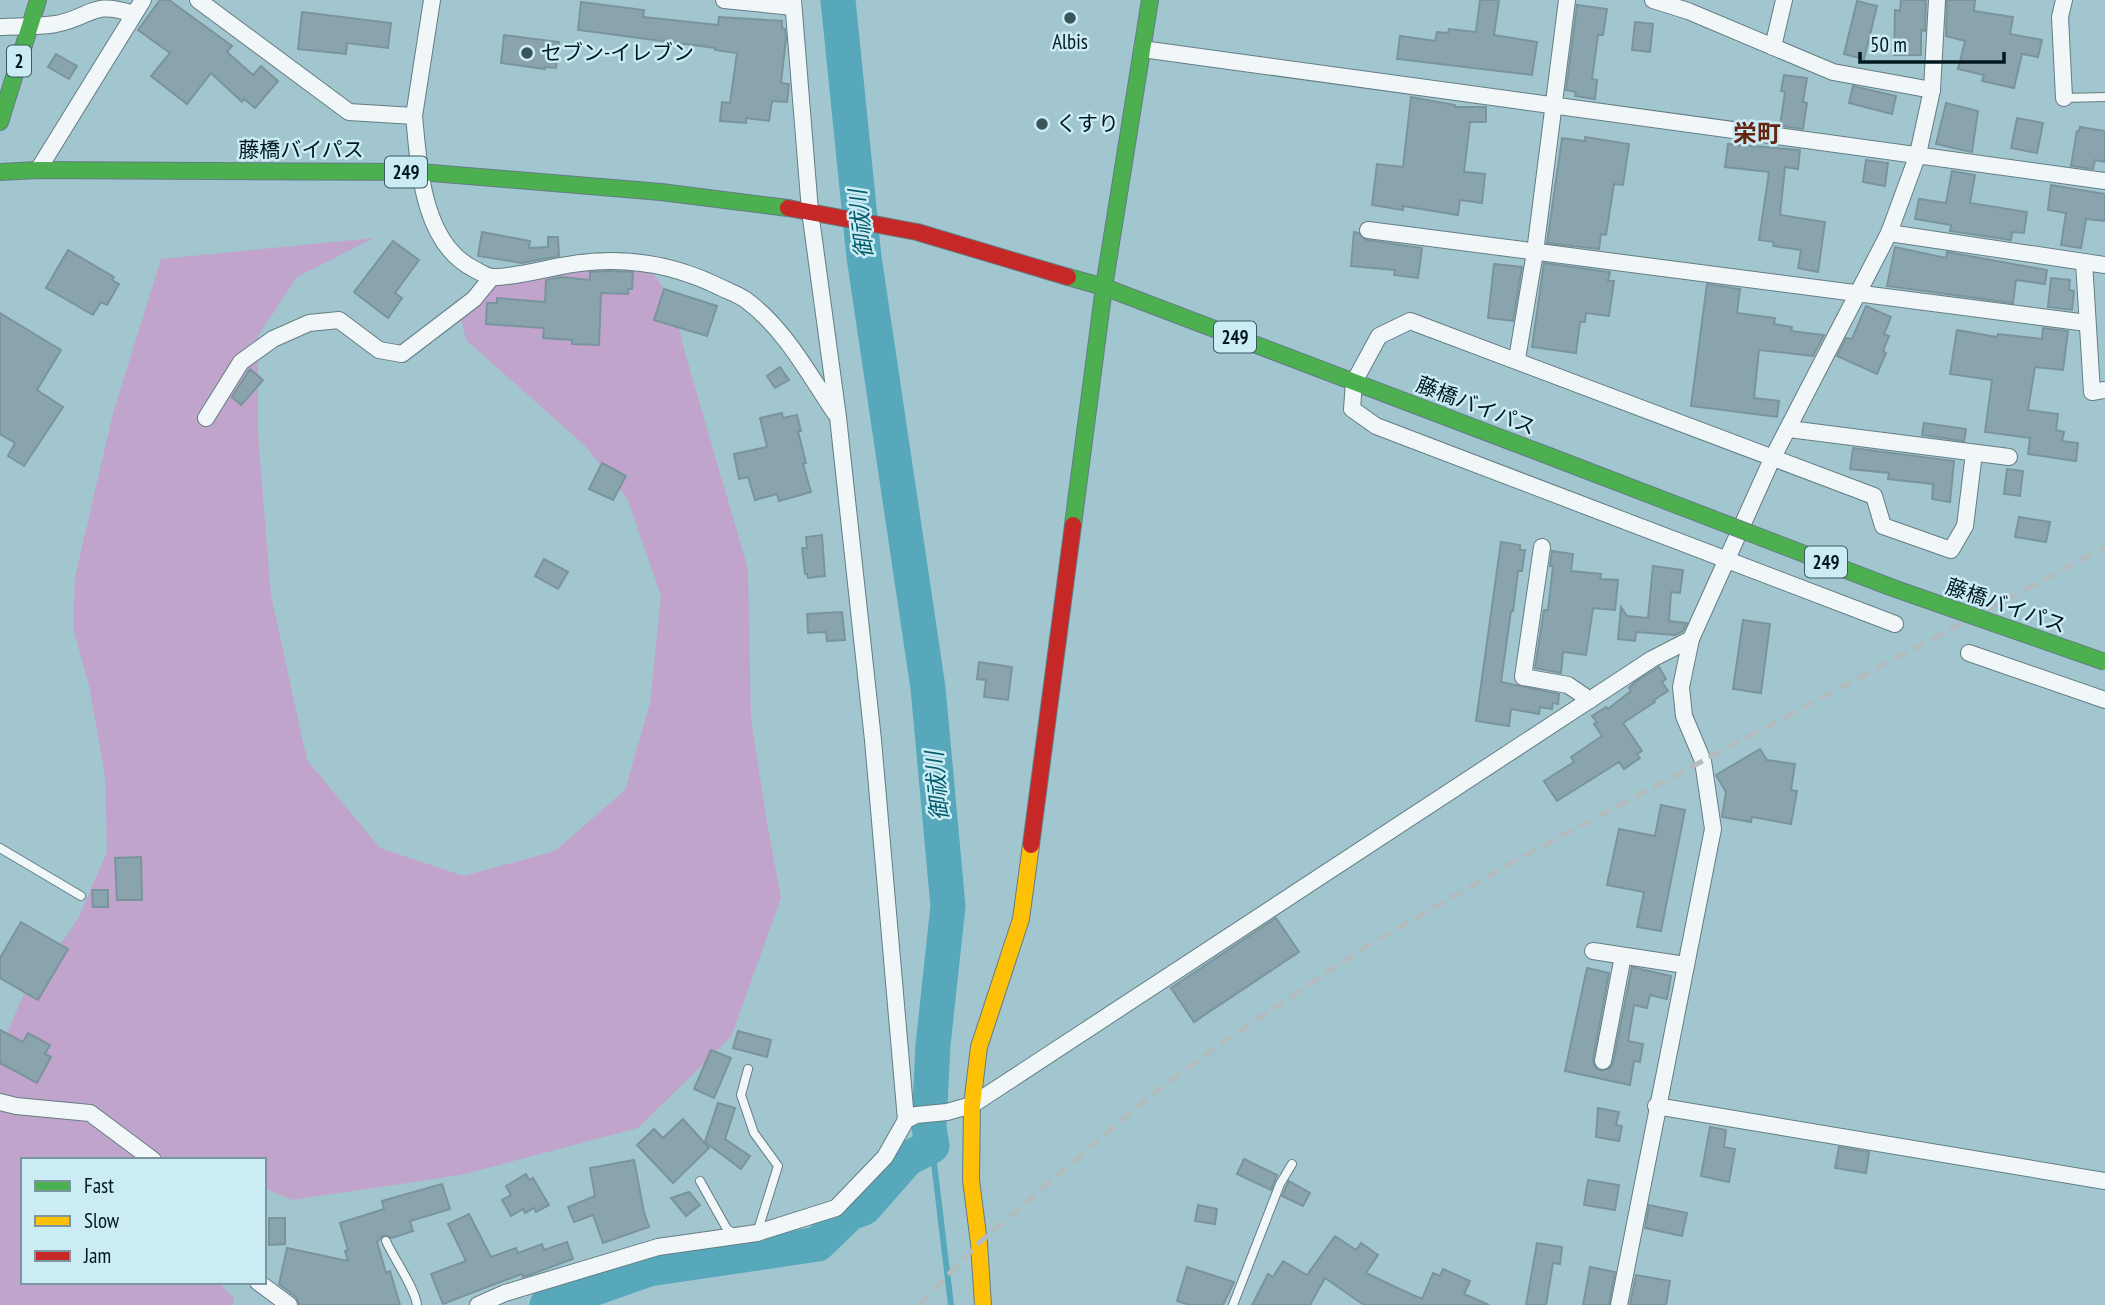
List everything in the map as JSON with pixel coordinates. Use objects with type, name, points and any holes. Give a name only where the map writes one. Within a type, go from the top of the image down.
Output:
[{"type":"main road","name":"2","points":[[0,122],[38,0]]},
{"type":"main road","points":[[983,1305],[971,1180],[972,1105],[979,1047],[1021,919],[1104,287],[1150,0]]},
{"type":"main road","name":"藤橋バイパス","points":[[0,172],[420,172],[661,192],[817,212],[917,232],[1104,287],[1894,588],[2105,663]]},
{"type":"street","points":[[198,0],[349,112],[414,116]]},
{"type":"street","points":[[432,0],[414,116],[420,172],[431,218],[446,244],[467,265],[492,277],[583,262],[624,260],[660,264],[707,280],[745,299],[780,331],[838,418]]},
{"type":"street","points":[[478,1305],[505,1293],[658,1247],[757,1233],[836,1208],[885,1157],[911,1119],[793,3],[724,0]]},
{"type":"street","points":[[1517,359],[1535,252],[1567,0]]},
{"type":"street","points":[[1653,0],[1688,11],[1833,72],[1931,90]]},
{"type":"street","points":[[1773,47],[1784,0]]},
{"type":"street","points":[[1619,1305],[1656,1106],[1713,829],[1703,761],[1684,716],[1681,687],[1691,639],[1772,459],[1889,233],[1918,154],[1931,90],[1937,0]]},
{"type":"street","points":[[2064,0],[2060,17],[2064,98]]},
{"type":"street","points":[[0,27],[53,24],[73,19],[99,6],[139,7]]},
{"type":"street","points":[[38,170],[139,7]]},
{"type":"street","points":[[1142,49],[2105,181]]},
{"type":"street","points":[[1368,230],[2087,323]]},
{"type":"street","points":[[1889,233],[2105,265]]},
{"type":"street","points":[[2084,262],[2092,392],[2105,390]]},
{"type":"street","points":[[206,418],[241,362],[273,339],[309,323],[339,320],[379,350],[402,354],[474,299],[492,277]]},
{"type":"street","points":[[1895,624],[1376,426],[1352,409],[1354,382],[1379,337],[1410,320],[1874,496],[1883,526],[1951,550],[1965,526],[1974,453]]},
{"type":"street","points":[[1789,429],[2009,457]]},
{"type":"street","points":[[1542,547],[1523,677],[1569,685],[1590,700]]},
{"type":"street","points":[[911,1119],[972,1105],[1652,659],[1691,639]]},
{"type":"street","points":[[1969,653],[2105,700]]},
{"type":"street","points":[[1593,951],[1685,965]]},
{"type":"street","points":[[1603,1061],[1623,956]]},
{"type":"street","points":[[0,1102],[90,1113],[150,1158]]},
{"type":"street","points":[[1656,1106],[2105,1181]]},
{"type":"street","points":[[261,1284],[289,1305]]},
{"type":"lane","points":[[2064,98],[2105,97]]},
{"type":"lane","points":[[0,848],[81,896]]},
{"type":"lane","points":[[748,1069],[741,1095],[754,1133],[778,1166],[757,1233]]},
{"type":"lane","points":[[1233,1305],[1279,1184],[1292,1164]]},
{"type":"lane","points":[[700,1181],[727,1228],[738,1235]]},
{"type":"lane","points":[[386,1241],[397,1266],[416,1296],[417,1305]]},
{"type":"shaded area","points":[[374,238],[297,277],[258,336],[258,434],[271,595],[307,760],[380,848],[464,876],[555,851],[625,790],[650,703],[661,596],[627,498],[584,445],[466,340],[459,309],[511,273],[608,259],[653,273],[673,302],[685,353],[748,569],[751,719],[781,898],[731,1037],[638,1128],[461,1175],[292,1200],[266,1189],[266,1158],[21,1158],[21,1284],[220,1284],[234,1298],[233,1305],[0,1305],[0,1050],[22,998],[78,919],[107,852],[105,776],[89,686],[73,628],[75,577],[113,413],[161,259]]},
{"type":"building","points":[[160,0],[169,0],[232,46],[227,52],[253,75],[261,66],[278,81],[255,108],[244,99],[242,102],[211,73],[187,104],[151,76],[170,53],[138,30]]},
{"type":"building","points":[[1480,0],[1499,0],[1494,35],[1537,42],[1532,75],[1397,59],[1400,36],[1435,41],[1437,32],[1448,33],[1449,29],[1476,32]]},
{"type":"building","points":[[1901,0],[1926,0],[1925,31],[1921,30],[1921,55],[1894,55],[1895,10],[1900,11]]},
{"type":"building","points":[[1947,0],[1975,0],[1974,11],[2013,17],[2010,34],[2042,40],[2038,57],[2022,54],[2014,88],[1982,81],[1984,75],[1958,69],[1965,41],[1946,36]]},
{"type":"building","points":[[1857,1],[1877,6],[1864,59],[1844,54]]},
{"type":"building","points":[[581,2],[644,10],[643,17],[718,25],[719,17],[782,21],[786,39],[781,83],[789,84],[787,102],[772,101],[769,121],[746,118],[746,123],[720,121],[722,102],[730,103],[737,53],[578,30]]},
{"type":"building","points":[[1577,5],[1607,9],[1603,35],[1598,35],[1592,79],[1597,80],[1595,99],[1575,96],[1576,92],[1566,90]]},
{"type":"building","points":[[302,12],[391,23],[388,48],[347,43],[346,54],[298,49]]},
{"type":"building","points":[[1635,22],[1653,24],[1650,52],[1632,50]]},
{"type":"building","points":[[504,35],[559,42],[556,68],[501,63]]},
{"type":"building","points":[[56,54],[77,66],[69,79],[48,67]]},
{"type":"building","points":[[1784,75],[1807,78],[1803,102],[1807,103],[1803,129],[1780,126],[1785,92],[1781,91]]},
{"type":"building","points":[[1853,86],[1896,96],[1892,114],[1849,103]]},
{"type":"building","points":[[1411,97],[1455,107],[1486,107],[1486,122],[1470,122],[1464,172],[1485,174],[1482,203],[1460,200],[1458,215],[1403,206],[1403,210],[1372,205],[1377,164],[1403,167]]},
{"type":"building","points":[[1946,103],[1978,111],[1972,152],[1936,144]]},
{"type":"building","points":[[2017,118],[2043,123],[2037,153],[2011,148]]},
{"type":"building","points":[[2080,127],[2105,131],[2105,162],[2095,160],[2093,169],[2071,166]]},
{"type":"building","points":[[1585,137],[1629,144],[1623,185],[1614,184],[1606,235],[1601,234],[1599,249],[1547,243],[1562,138],[1585,141]]},
{"type":"building","points":[[1728,144],[1800,150],[1798,169],[1785,167],[1780,215],[1825,222],[1818,272],[1798,268],[1801,250],[1773,246],[1774,242],[1759,240],[1769,172],[1725,167]]},
{"type":"building","points":[[1866,160],[1888,163],[1885,186],[1863,182]]},
{"type":"building","points":[[1952,171],[1975,175],[1970,203],[2027,212],[2024,233],[2012,232],[2011,240],[1950,231],[1951,225],[1915,219],[1919,199],[1946,203]]},
{"type":"building","points":[[2051,185],[2105,194],[2105,221],[2086,219],[2081,248],[2061,245],[2066,213],[2048,210]]},
{"type":"building","points":[[482,232],[530,241],[529,248],[548,247],[548,237],[558,237],[559,256],[522,263],[478,256]]},
{"type":"building","points":[[1354,232],[1367,240],[1422,248],[1418,278],[1394,275],[1395,270],[1351,266]]},
{"type":"building","points":[[393,241],[419,260],[395,293],[402,298],[388,318],[354,292]]},
{"type":"building","points":[[1895,247],[1946,258],[1947,252],[2047,270],[2045,284],[2016,280],[2013,303],[1887,286]]},
{"type":"building","points":[[68,250],[114,277],[112,280],[119,284],[107,305],[101,302],[93,315],[46,288]]},
{"type":"building","points":[[1544,263],[1610,272],[1608,281],[1614,281],[1609,316],[1586,313],[1585,322],[1580,322],[1576,353],[1532,347]]},
{"type":"building","points":[[1494,264],[1522,267],[1513,321],[1488,318]]},
{"type":"building","points":[[590,272],[633,272],[632,289],[628,289],[628,294],[601,293],[599,345],[572,344],[572,340],[543,338],[544,328],[486,324],[487,303],[497,303],[497,298],[545,302],[546,280],[561,277],[590,280]]},
{"type":"building","points":[[2051,278],[2070,280],[2069,290],[2074,291],[2072,310],[2048,307]]},
{"type":"building","points":[[1707,284],[1740,289],[1737,313],[1775,318],[1774,324],[1792,327],[1791,331],[1824,335],[1813,356],[1759,350],[1754,398],[1779,401],[1777,417],[1691,406]]},
{"type":"building","points":[[664,289],[717,306],[707,336],[654,320]]},
{"type":"building","points":[[1866,306],[1891,317],[1884,334],[1889,336],[1883,351],[1886,353],[1877,374],[1837,356],[1846,338],[1852,339]]},
{"type":"building","points":[[0,313],[61,350],[37,390],[63,407],[24,466],[8,456],[15,443],[0,434]]},
{"type":"building","points":[[2043,328],[2068,331],[2063,370],[2035,367],[2028,410],[2058,414],[2056,430],[2064,432],[2062,441],[2078,443],[2076,461],[2028,454],[2030,438],[1985,432],[1992,380],[1950,374],[1957,330],[1997,337],[1998,334],[2042,339]]},
{"type":"building","points":[[780,367],[789,380],[775,388],[767,376]]},
{"type":"building","points":[[250,369],[263,380],[241,405],[232,397]]},
{"type":"building","points":[[782,413],[783,418],[797,415],[806,463],[803,464],[811,492],[779,501],[777,494],[755,500],[748,477],[739,479],[734,454],[767,447],[760,418]]},
{"type":"building","points":[[1924,423],[1966,429],[1964,441],[1922,435]]},
{"type":"building","points":[[1853,448],[1954,461],[1950,502],[1932,499],[1933,484],[1888,479],[1889,473],[1850,469]]},
{"type":"building","points":[[602,463],[626,476],[613,500],[589,489]]},
{"type":"building","points":[[2007,469],[2023,471],[2020,496],[2004,494]]},
{"type":"building","points":[[2019,517],[2050,522],[2046,542],[2015,537]]},
{"type":"building","points":[[822,535],[825,576],[808,578],[805,574],[802,548],[807,548],[806,537]]},
{"type":"building","points":[[1501,542],[1520,545],[1520,550],[1525,550],[1522,571],[1518,571],[1501,682],[1559,694],[1558,704],[1553,703],[1552,709],[1540,707],[1539,714],[1511,709],[1509,726],[1476,721]]},
{"type":"building","points":[[1552,551],[1573,554],[1571,571],[1601,574],[1600,579],[1618,580],[1615,610],[1593,608],[1586,655],[1563,652],[1561,673],[1535,668],[1544,610],[1548,610]]},
{"type":"building","points":[[544,559],[568,572],[558,589],[535,576]]},
{"type":"building","points":[[1653,566],[1683,570],[1680,593],[1671,592],[1669,621],[1687,623],[1683,631],[1675,635],[1636,632],[1635,641],[1618,639],[1621,607],[1627,616],[1648,618]]},
{"type":"building","points":[[842,612],[845,640],[827,641],[826,632],[808,633],[807,614]]},
{"type":"building","points":[[1743,620],[1770,624],[1761,693],[1733,689]]},
{"type":"building","points":[[979,662],[1012,667],[1008,700],[984,697],[986,680],[977,679]]},
{"type":"building","points":[[1659,667],[1666,679],[1662,682],[1668,691],[1623,723],[1642,751],[1637,754],[1640,758],[1624,769],[1619,762],[1557,801],[1544,781],[1574,762],[1571,757],[1602,736],[1592,716],[1606,707],[1608,709],[1631,691],[1629,688],[1635,682]]},
{"type":"building","points":[[1760,749],[1767,760],[1795,764],[1791,790],[1797,791],[1791,824],[1752,817],[1751,822],[1722,817],[1726,792],[1716,775]]},
{"type":"building","points":[[1661,805],[1685,810],[1661,931],[1637,927],[1644,892],[1607,885],[1619,829],[1655,836]]},
{"type":"building","points":[[141,857],[142,900],[117,900],[115,858]]},
{"type":"building","points":[[92,890],[108,890],[108,907],[93,907]]},
{"type":"building","points":[[1276,918],[1299,952],[1194,1022],[1171,988]]},
{"type":"building","points":[[21,922],[68,949],[38,1000],[0,978],[0,958]]},
{"type":"building","points":[[1632,967],[1671,976],[1667,999],[1650,995],[1647,1008],[1634,1005],[1628,1041],[1643,1044],[1640,1062],[1634,1061],[1630,1085],[1565,1071],[1587,968],[1609,973],[1593,1060],[1596,1068],[1602,1071],[1610,1068],[1613,1063]]},
{"type":"building","points":[[0,1030],[23,1042],[28,1033],[50,1045],[45,1054],[51,1057],[37,1083],[0,1063]]},
{"type":"building","points":[[738,1031],[771,1040],[767,1057],[733,1048]]},
{"type":"building","points":[[711,1050],[731,1058],[714,1098],[694,1089]]},
{"type":"building","points":[[718,1103],[735,1108],[725,1139],[750,1156],[741,1169],[705,1142]]},
{"type":"building","points":[[1598,1108],[1619,1112],[1616,1125],[1622,1126],[1619,1141],[1596,1137]]},
{"type":"building","points":[[683,1119],[709,1148],[673,1183],[637,1145],[654,1129],[663,1138]]},
{"type":"building","points":[[1710,1127],[1726,1130],[1724,1147],[1735,1149],[1729,1182],[1701,1176]]},
{"type":"building","points":[[1839,1147],[1869,1152],[1866,1173],[1835,1168]]},
{"type":"building","points":[[1244,1159],[1277,1175],[1271,1190],[1237,1174]]},
{"type":"building","points":[[634,1160],[649,1227],[603,1243],[593,1215],[574,1222],[568,1207],[595,1196],[590,1168]]},
{"type":"building","points":[[526,1174],[529,1180],[533,1178],[549,1205],[536,1212],[534,1208],[525,1213],[523,1209],[511,1216],[502,1200],[511,1195],[506,1186]]},
{"type":"building","points":[[1588,1180],[1619,1185],[1615,1210],[1584,1205]]},
{"type":"building","points":[[1289,1181],[1310,1193],[1303,1206],[1282,1196]]},
{"type":"building","points":[[442,1184],[450,1209],[410,1221],[413,1231],[392,1238],[384,1235],[377,1242],[386,1273],[390,1271],[400,1305],[299,1305],[296,1297],[279,1284],[287,1248],[348,1261],[345,1251],[348,1250],[340,1223],[384,1209],[382,1201]]},
{"type":"building","points":[[689,1192],[700,1205],[686,1216],[671,1198]]},
{"type":"building","points":[[1198,1205],[1217,1209],[1215,1224],[1195,1221]]},
{"type":"building","points":[[1649,1205],[1687,1213],[1682,1236],[1645,1228]]},
{"type":"building","points":[[469,1214],[491,1257],[516,1248],[518,1253],[542,1244],[544,1250],[567,1242],[573,1259],[523,1277],[522,1274],[443,1304],[431,1274],[466,1261],[448,1224]]},
{"type":"building","points":[[269,1218],[285,1218],[285,1244],[269,1245]]},
{"type":"building","points":[[1335,1236],[1356,1250],[1361,1243],[1378,1255],[1366,1273],[1404,1291],[1422,1299],[1433,1273],[1440,1276],[1443,1269],[1470,1281],[1464,1294],[1489,1305],[1364,1305],[1325,1278],[1310,1305],[1252,1305],[1268,1274],[1273,1277],[1283,1261],[1307,1275]]},
{"type":"building","points":[[1537,1243],[1562,1247],[1560,1264],[1553,1263],[1546,1305],[1526,1305]]},
{"type":"building","points":[[1187,1267],[1234,1282],[1223,1305],[1190,1305],[1177,1301]]},
{"type":"building","points":[[1590,1267],[1615,1272],[1609,1305],[1583,1305]]},
{"type":"building","points":[[1636,1275],[1670,1281],[1666,1305],[1630,1305]]},
{"type":"waterway","name":"御祓川","points":[[547,1305],[649,1269],[818,1244],[850,1213],[864,1208],[907,1159],[932,1146],[929,1127],[933,1045],[948,906],[928,688],[864,257],[838,0]]},
{"type":"waterway","points":[[932,1146],[951,1305]]},
{"type":"railway","points":[[919,1305],[979,1243],[1144,1101],[1217,1046],[1367,946],[1522,857],[2105,547]]},
{"type":"traffic: fast","points":[[0,122],[38,0]]},
{"type":"traffic: fast","points":[[1073,525],[1104,287],[1150,0]]},
{"type":"traffic: fast","points":[[0,172],[420,172],[661,192],[788,208]]},
{"type":"traffic: fast","points":[[1068,277],[1104,287],[1549,456]]},
{"type":"traffic: fast","points":[[1549,456],[1893,588],[2105,662]]},
{"type":"traffic: slow","points":[[983,1305],[971,1180],[972,1105],[979,1047],[1021,919],[1031,845]]},
{"type":"traffic: jam","points":[[788,208],[917,232],[1068,277]]},
{"type":"traffic: jam","points":[[1031,845],[1073,525]]},
{"type":"place","name":"Albis","points":[[1070,18]]},
{"type":"place","name":"セブン-イレブン","points":[[527,53]]},
{"type":"place","name":"くすり","points":[[1042,124]]},
{"type":"district","name":"栄町","points":[[1757,134]]}]
